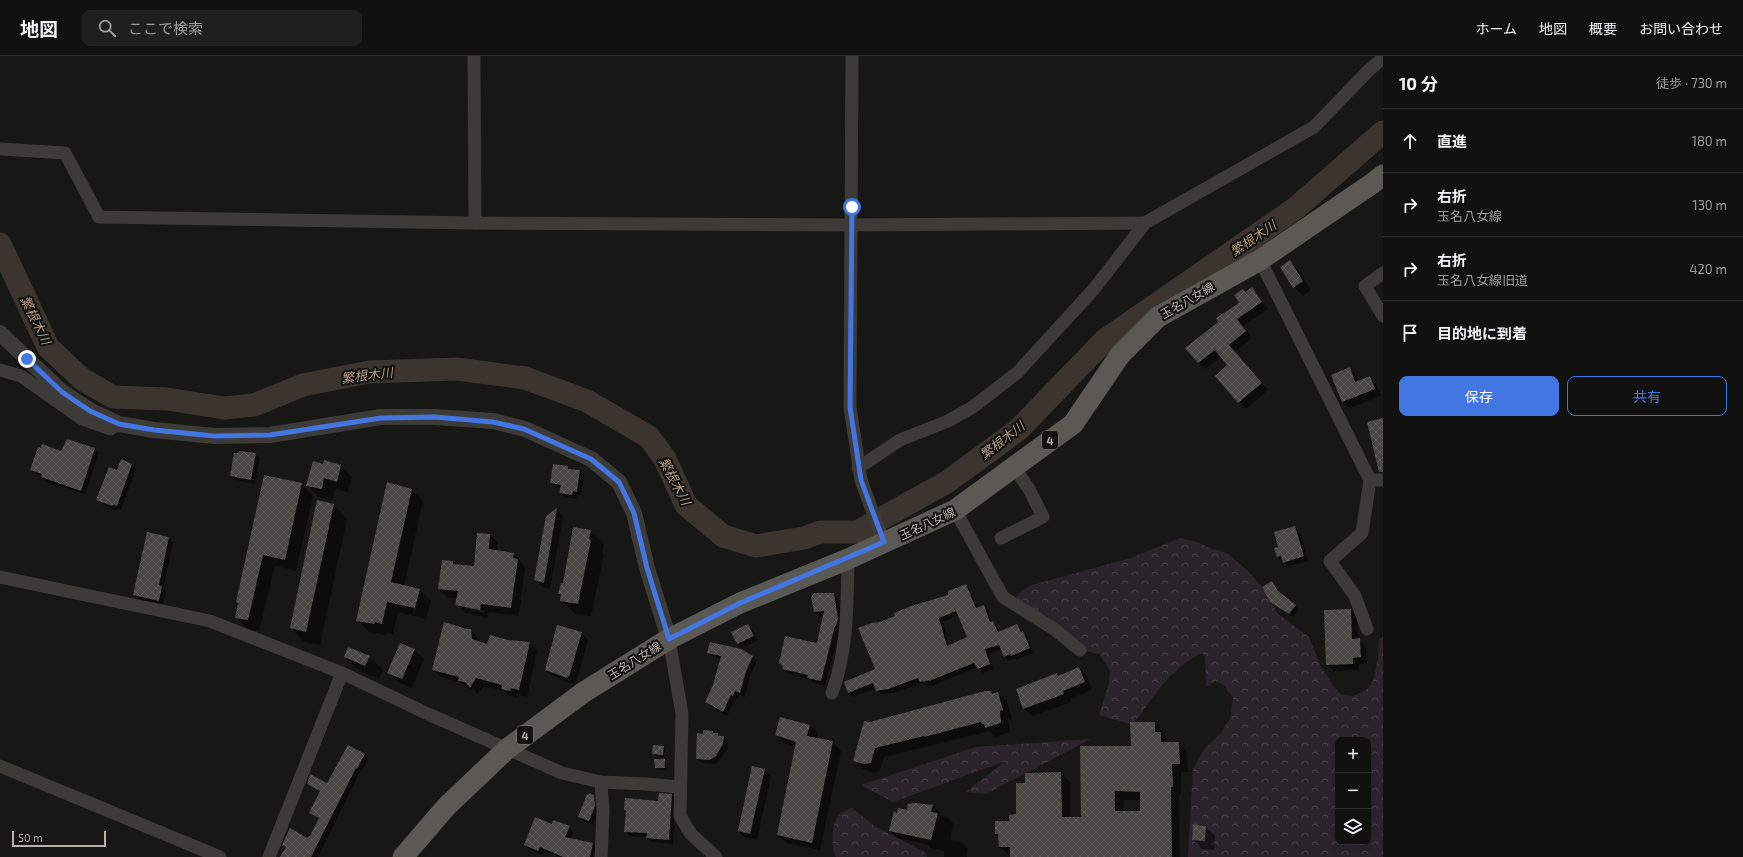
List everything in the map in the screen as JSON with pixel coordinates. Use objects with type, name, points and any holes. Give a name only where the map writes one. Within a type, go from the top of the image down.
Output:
[{"type":"main road","name":"玉名八女線","points":[[403,857],[446,807],[507,749],[584,692],[669,639],[740,603],[848,559],[882,536],[955,510],[1073,424],[1120,355],[1158,316],[1260,260],[1383,175]]},
{"type":"street","points":[[474,56],[475,223]]},
{"type":"street","points":[[852,56],[850,407],[860,474],[882,536]]},
{"type":"street","points":[[860,474],[900,440],[948,421],[973,407],[1018,372],[1094,289],[1145,223],[1314,127],[1368,71],[1383,58]]},
{"type":"street","points":[[0,148],[65,153],[99,217],[475,223],[851,225],[1145,223]]},
{"type":"street","points":[[1260,260],[1376,480],[1362,533],[1330,561],[1355,596],[1367,629]]},
{"type":"street","points":[[1383,273],[1365,286],[1383,316]]},
{"type":"street","points":[[0,333],[62,392],[90,411],[119,424],[154,430],[214,436],[270,435],[381,418],[435,417],[486,421],[524,429],[591,459],[619,482],[634,513],[647,568],[669,639],[682,714],[680,816],[691,834],[716,857]]},
{"type":"street","points":[[0,343],[27,359]]},
{"type":"street","points":[[0,370],[21,376],[82,419],[110,429],[119,424]]},
{"type":"street","points":[[1001,538],[1043,517],[1029,489],[1014,467]]},
{"type":"street","points":[[955,510],[1003,597],[1054,629],[1080,650]]},
{"type":"street","points":[[832,693],[837,679],[844,648],[848,601],[848,559]]},
{"type":"street","points":[[0,576],[210,621],[342,673],[428,714],[562,773],[601,782],[680,787]]},
{"type":"street","points":[[269,857],[342,673]]},
{"type":"street","points":[[0,766],[220,857]]},
{"type":"street","points":[[601,782],[603,812],[601,857]]},
{"type":"green space","points":[[1180,538],[1197,542],[1212,549],[1227,553],[1248,571],[1261,586],[1278,614],[1309,637],[1321,667],[1334,687],[1342,695],[1353,696],[1365,691],[1373,681],[1378,659],[1379,639],[1383,637],[1383,857],[1188,857],[1193,769],[1205,748],[1221,733],[1230,719],[1233,698],[1223,684],[1215,681],[1206,687],[1205,656],[1202,653],[1191,659],[1171,675],[1155,694],[1133,725],[1099,715],[1109,683],[1110,671],[1099,654],[1080,650],[1012,602],[1020,592],[1032,585],[1131,558]]},
{"type":"green space","points":[[1091,739],[986,794],[966,792],[1006,761],[893,802],[861,785],[976,747]]},
{"type":"green space","points":[[852,808],[876,827],[925,852],[927,857],[836,857],[832,841],[834,824],[840,814]]},
{"type":"building","points":[[1290,260],[1303,281],[1293,288],[1280,267]]},
{"type":"building","points":[[1252,287],[1262,302],[1237,319],[1246,331],[1229,345],[1262,383],[1238,403],[1215,376],[1227,365],[1215,350],[1198,363],[1185,348],[1218,322],[1216,318],[1239,303],[1234,295],[1243,289],[1245,292]]},
{"type":"building","points":[[1350,367],[1355,382],[1370,376],[1375,389],[1342,402],[1331,375]]},
{"type":"building","points":[[1383,418],[1383,472],[1379,472],[1367,422]]},
{"type":"building","points":[[67,439],[95,448],[81,491],[41,477],[42,474],[30,470],[38,447],[41,448],[42,444],[61,451]]},
{"type":"building","points":[[239,451],[256,453],[251,480],[230,476],[234,453],[238,453]]},
{"type":"building","points":[[121,459],[132,464],[117,506],[112,506],[96,500],[109,467],[117,470]]},
{"type":"building","points":[[324,460],[341,465],[337,482],[324,478],[322,489],[306,486],[313,461],[323,464]]},
{"type":"building","points":[[553,464],[568,466],[568,469],[580,470],[577,492],[573,491],[572,495],[559,493],[561,485],[550,483]]},
{"type":"building","points":[[264,475],[302,483],[285,560],[263,555],[248,620],[235,618],[238,603],[236,602]]},
{"type":"building","points":[[387,482],[412,489],[391,582],[420,589],[415,608],[387,602],[382,624],[375,622],[374,624],[356,621]]},
{"type":"building","points":[[317,500],[334,504],[306,632],[290,628]]},
{"type":"building","points":[[557,508],[544,583],[534,580],[546,516]]},
{"type":"building","points":[[1295,526],[1304,556],[1283,563],[1281,556],[1277,557],[1274,548],[1278,547],[1274,532]]},
{"type":"building","points":[[573,527],[591,530],[589,539],[591,540],[578,604],[560,601],[561,594],[558,594],[561,583],[563,583]]},
{"type":"building","points":[[147,532],[169,537],[159,585],[162,586],[159,601],[133,595]]},
{"type":"building","points":[[477,533],[490,534],[489,549],[514,553],[513,558],[518,559],[511,608],[481,604],[480,610],[455,605],[458,591],[438,589],[442,560],[453,561],[453,564],[474,566]]},
{"type":"building","points":[[1272,581],[1278,591],[1296,605],[1289,614],[1270,602],[1262,587]]},
{"type":"building","points":[[966,584],[976,608],[984,605],[990,622],[993,621],[998,632],[1017,624],[1021,632],[1023,631],[1030,648],[1011,656],[1010,654],[1004,657],[999,645],[985,649],[990,664],[978,669],[974,663],[929,681],[920,682],[918,678],[888,689],[876,691],[873,683],[848,693],[844,682],[875,669],[858,628],[895,616],[894,613],[911,606],[948,595],[948,591]],"holes":[[[956,611],[967,637],[947,646],[939,618]]]},
{"type":"building","points":[[814,593],[834,593],[838,619],[821,681],[807,678],[808,675],[782,669],[783,666],[779,663],[785,636],[817,643],[824,611],[814,612],[811,597]]},
{"type":"building","points":[[1351,609],[1352,639],[1360,638],[1361,657],[1353,658],[1353,664],[1326,665],[1324,610]]},
{"type":"building","points":[[444,622],[471,629],[472,639],[487,644],[490,635],[508,640],[530,642],[519,690],[511,688],[510,691],[501,689],[502,685],[476,678],[470,688],[465,682],[458,681],[459,677],[432,670]]},
{"type":"building","points":[[748,624],[754,636],[737,644],[731,632]]},
{"type":"building","points":[[557,625],[582,632],[569,677],[568,676],[567,678],[545,670]]},
{"type":"building","points":[[710,642],[741,649],[753,656],[746,671],[740,693],[735,691],[733,696],[731,695],[723,712],[705,702],[713,685],[721,656],[707,653]]},
{"type":"building","points":[[400,643],[415,649],[402,679],[387,673]]},
{"type":"building","points":[[348,647],[370,656],[365,666],[344,657]]},
{"type":"building","points":[[1079,667],[1085,682],[1063,691],[1064,694],[1023,709],[1016,689],[1057,673],[1058,676]]},
{"type":"building","points":[[985,691],[991,691],[992,694],[998,692],[1003,710],[1000,711],[1001,723],[985,728],[984,724],[981,722],[875,748],[871,763],[864,764],[853,761],[864,721],[870,722]]},
{"type":"building","points":[[780,717],[810,725],[807,736],[833,741],[812,843],[777,835],[796,742],[775,735]]},
{"type":"building","points":[[1130,722],[1155,722],[1155,732],[1161,732],[1161,742],[1179,742],[1180,764],[1172,764],[1172,857],[1010,857],[1010,847],[999,847],[998,834],[995,834],[995,821],[1009,821],[1009,815],[1016,814],[1016,783],[1025,783],[1025,773],[1061,772],[1062,817],[1081,817],[1080,746],[1131,746]],"holes":[[[1115,791],[1140,792],[1140,811],[1115,811]]]},
{"type":"building","points":[[703,730],[713,731],[713,733],[718,733],[718,736],[724,736],[723,744],[716,756],[710,760],[696,759],[697,733],[703,734]]},
{"type":"building","points":[[348,745],[365,754],[357,769],[356,768],[311,857],[280,857],[286,847],[282,845],[290,828],[307,838],[310,836],[319,818],[309,813],[320,791],[307,784],[310,774],[327,783]]},
{"type":"building","points":[[653,745],[664,746],[663,755],[652,754]]},
{"type":"building","points":[[654,759],[665,759],[665,768],[655,768]]},
{"type":"building","points":[[752,766],[765,769],[750,834],[738,831]]},
{"type":"building","points":[[589,793],[594,795],[595,806],[589,821],[578,817],[587,794],[588,795]]},
{"type":"building","points":[[659,793],[672,794],[669,840],[646,838],[647,833],[624,832],[626,811],[624,810],[625,798],[658,801]]},
{"type":"building","points":[[915,803],[933,805],[931,812],[938,813],[931,840],[889,831],[894,811],[897,813],[898,808],[907,810],[908,804]]},
{"type":"building","points":[[535,817],[552,824],[553,820],[570,826],[565,837],[593,843],[590,857],[563,857],[540,847],[538,851],[524,845]]},
{"type":"building","points":[[1193,825],[1206,826],[1205,841],[1192,840]]},
{"type":"waterway","name":"繁根木川","points":[[0,244],[48,347],[82,379],[113,397],[167,399],[224,408],[254,405],[303,385],[369,372],[457,369],[525,378],[587,401],[649,437],[665,459],[686,505],[723,536],[756,546],[804,538],[820,532],[857,532],[947,482],[1018,430],[1105,340],[1296,208],[1383,132]]},
{"type":"route","points":[[27,359],[62,392],[90,411],[119,424],[154,430],[214,436],[270,435],[381,418],[435,417],[493,422],[524,429],[591,459],[619,482],[634,513],[647,568],[669,639],[740,603],[848,559],[884,542],[881,530],[861,480],[850,407],[852,207]]}]
